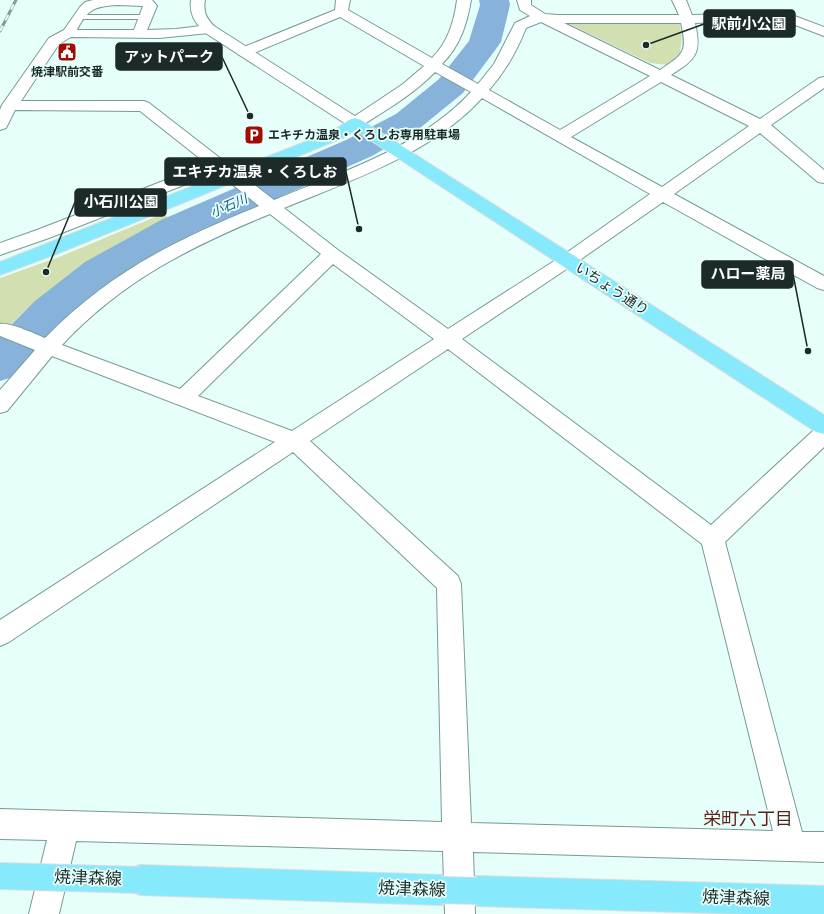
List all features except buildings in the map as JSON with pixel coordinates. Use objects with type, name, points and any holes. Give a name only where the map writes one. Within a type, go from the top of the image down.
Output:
[{"type":"main road","name":"いちょう通り","points":[[361,127],[824,426]]},
{"type":"main road","points":[[0,269],[237,179],[339,134],[361,127]]},
{"type":"main road","name":"焼津森線","points":[[0,876],[441,890],[468,903],[824,901]]},
{"type":"street","points":[[71,32],[70,29],[89,6],[95,2],[103,0],[140,0],[147,2],[150,6],[140,34]]},
{"type":"street","points":[[198,0],[196,12],[209,29],[361,127],[410,87],[439,67],[459,25],[464,0]]},
{"type":"street","points":[[524,0],[525,8],[541,17],[662,75],[762,126],[824,178]]},
{"type":"street","points":[[560,137],[686,59],[691,48],[690,32],[687,19],[679,0]]},
{"type":"street","points":[[244,52],[342,6],[475,88],[824,284]]},
{"type":"street","points":[[0,404],[44,345],[107,292],[146,266],[185,245],[444,124],[475,88],[500,69],[511,50],[520,26],[530,20],[541,17],[687,19],[784,16],[824,32]]},
{"type":"street","points":[[0,125],[10,105],[54,41],[71,32],[75,34],[183,34],[209,29]]},
{"type":"street","points":[[0,634],[568,260],[662,193],[762,126],[824,81]]},
{"type":"street","points":[[10,105],[144,106],[332,254],[448,339],[712,539],[791,846]]},
{"type":"street","points":[[0,249],[50,232],[219,165]]},
{"type":"street","points":[[184,398],[332,254]]},
{"type":"street","points":[[3,330],[294,440],[449,584],[457,836],[468,903]]},
{"type":"street","points":[[712,539],[824,434]]},
{"type":"street","points":[[0,824],[824,847]]},
{"type":"street","points":[[44,914],[65,825]]},
{"type":"green space","points":[[563,21],[679,21],[682,36],[680,53],[668,65],[650,63]]},
{"type":"green space","points":[[162,214],[168,217],[144,229],[79,269],[39,299],[0,335],[0,278],[59,257]]},
{"type":"waterway","name":"小石川","points":[[0,364],[50,312],[100,272],[175,229],[359,148],[408,121],[451,86],[485,42],[495,5],[494,0]]},
{"type":"railway","points":[[0,31],[16,0]]},
{"type":"place","name":"駅前小公園","points":[[646,45]]},
{"type":"place","name":"焼津駅前交番","points":[[67,52]]},
{"type":"place","name":"アットパーク","points":[[250,116]]},
{"type":"place","name":"エキチカ温泉・くろしお専用駐車場","points":[[254,135]]},
{"type":"place","name":"エキチカ温泉・くろしお","points":[[359,229]]},
{"type":"place","name":"小石川公園","points":[[46,272]]},
{"type":"place","name":"ハロー薬局","points":[[808,351]]},
{"type":"district","name":"栄町六丁目","points":[[748,819]]}]
